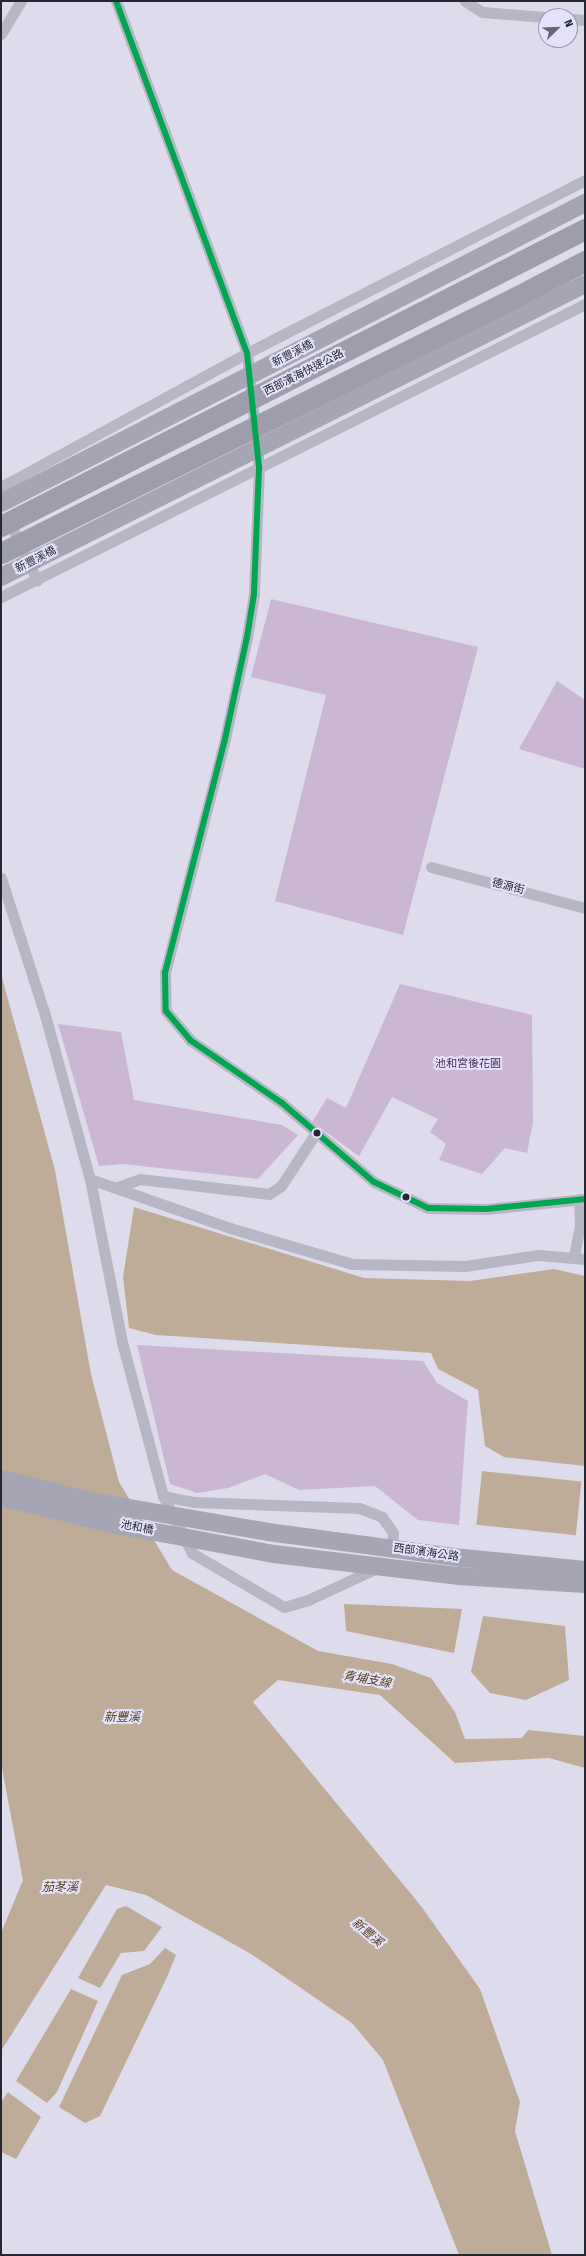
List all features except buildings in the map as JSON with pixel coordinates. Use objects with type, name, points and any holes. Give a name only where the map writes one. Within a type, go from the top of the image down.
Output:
[{"type":"highway","name":"西部濱海快速公路","points":[[1,526],[585,229]]},
{"type":"highway","points":[[1,553],[585,262]]},
{"type":"highway","points":[[518,296],[585,266]]},
{"type":"main road","name":"新豐溪橋","points":[[1,504],[585,203]]},
{"type":"main road","name":"新豐溪橋","points":[[1,577],[585,284]]},
{"type":"main road","name":"池和橋","points":[[1,1480],[89,1501],[268,1532]]},
{"type":"main road","name":"池和橋","points":[[1,1497],[112,1524],[274,1554]]},
{"type":"main road","name":"西部濱海公路","points":[[268,1532],[585,1570]]},
{"type":"main road","name":"西部濱海公路","points":[[274,1554],[458,1576],[585,1584]]},
{"type":"street","points":[[1,34],[21,1]]},
{"type":"street","points":[[116,1],[247,354],[259,468],[254,594],[247,637],[225,739],[165,972],[163,996],[166,1010],[180,1031],[282,1103],[315,1134],[374,1182],[428,1208],[486,1208],[582,1199],[583,1225],[574,1256]]},
{"type":"street","points":[[465,1],[482,12],[538,16]]},
{"type":"street","points":[[1,487],[247,354],[585,180]]},
{"type":"street","points":[[1,597],[585,304]]},
{"type":"street","points":[[1,504],[37,580]]},
{"type":"street","name":"德源街","points":[[431,867],[585,908]]},
{"type":"street","points":[[1,878],[45,1015],[90,1179],[122,1342],[163,1496],[192,1553],[284,1607],[308,1600],[381,1566]]},
{"type":"street","points":[[118,1187],[140,1179],[269,1194],[281,1186],[315,1134]]},
{"type":"street","points":[[90,1179],[118,1187],[230,1228],[352,1264],[465,1266],[500,1258],[574,1256],[585,1259]]},
{"type":"street","points":[[163,1496],[195,1502],[359,1508],[382,1517],[393,1533],[392,1548]]},
{"type":"street","points":[[181,1531],[195,1502]]},
{"type":"green space","points":[[271,599],[478,647],[403,935],[275,901],[326,695],[251,677]]},
{"type":"green space","points":[[557,681],[585,700],[585,769],[519,749]]},
{"type":"green space","name":"池和宮後花園","points":[[400,984],[532,1015],[533,1122],[527,1153],[505,1148],[482,1174],[439,1160],[446,1144],[430,1132],[438,1119],[392,1097],[359,1156],[312,1122],[327,1098],[346,1108]]},
{"type":"green space","points":[[58,1024],[121,1032],[134,1100],[282,1125],[298,1135],[258,1179],[123,1164],[99,1166]]},
{"type":"green space","points":[[137,1345],[423,1361],[437,1383],[468,1401],[459,1525],[418,1520],[375,1486],[299,1490],[265,1474],[228,1488],[197,1493],[170,1484]]},
{"type":"water","name":"新豐溪","points":[[1,974],[55,1170],[91,1374],[119,1482],[172,1570],[318,1651],[392,1664],[431,1678],[455,1712],[465,1739],[522,1738],[528,1730],[585,1736],[585,1768],[549,1758],[455,1763],[380,1695],[278,1680],[253,1702],[421,1906],[480,1989],[520,2102],[515,2131],[552,2255],[459,2255],[383,2060],[352,2023],[251,1954],[146,1895],[106,1885],[1,2051],[1,1933],[23,1880],[1,1763]]},
{"type":"water","points":[[134,1207],[364,1278],[470,1281],[554,1269],[585,1276],[585,1466],[504,1457],[485,1446],[478,1390],[438,1369],[431,1353],[156,1335],[129,1328],[123,1277]]},
{"type":"water","points":[[482,1471],[581,1481],[576,1535],[476,1525]]},
{"type":"water","points":[[344,1604],[462,1609],[454,1653],[346,1631]]},
{"type":"water","points":[[483,1616],[565,1626],[569,1680],[526,1700],[490,1693],[471,1672]]},
{"type":"water","points":[[126,1906],[162,1927],[144,1951],[121,1953],[100,1988],[78,1978],[117,1909]]},
{"type":"water","points":[[165,1948],[176,1955],[167,1977],[100,2116],[85,2123],[59,2107],[122,1975],[150,1964]]},
{"type":"water","points":[[71,1989],[98,2001],[57,2092],[47,2103],[16,2081]]},
{"type":"water","points":[[8,2092],[41,2117],[16,2159],[1,2152],[1,2102]]},
{"type":"transit line","points":[[116,1],[247,353],[259,468],[254,594],[247,637],[225,739],[165,972],[166,1011],[190,1040],[282,1103],[374,1182],[428,1208],[486,1209],[585,1199]]},
{"type":"water label","name":"青埔支線","points":[[367,1680]]},
{"type":"water label","name":"茄苳溪","points":[[60,1888]]}]
